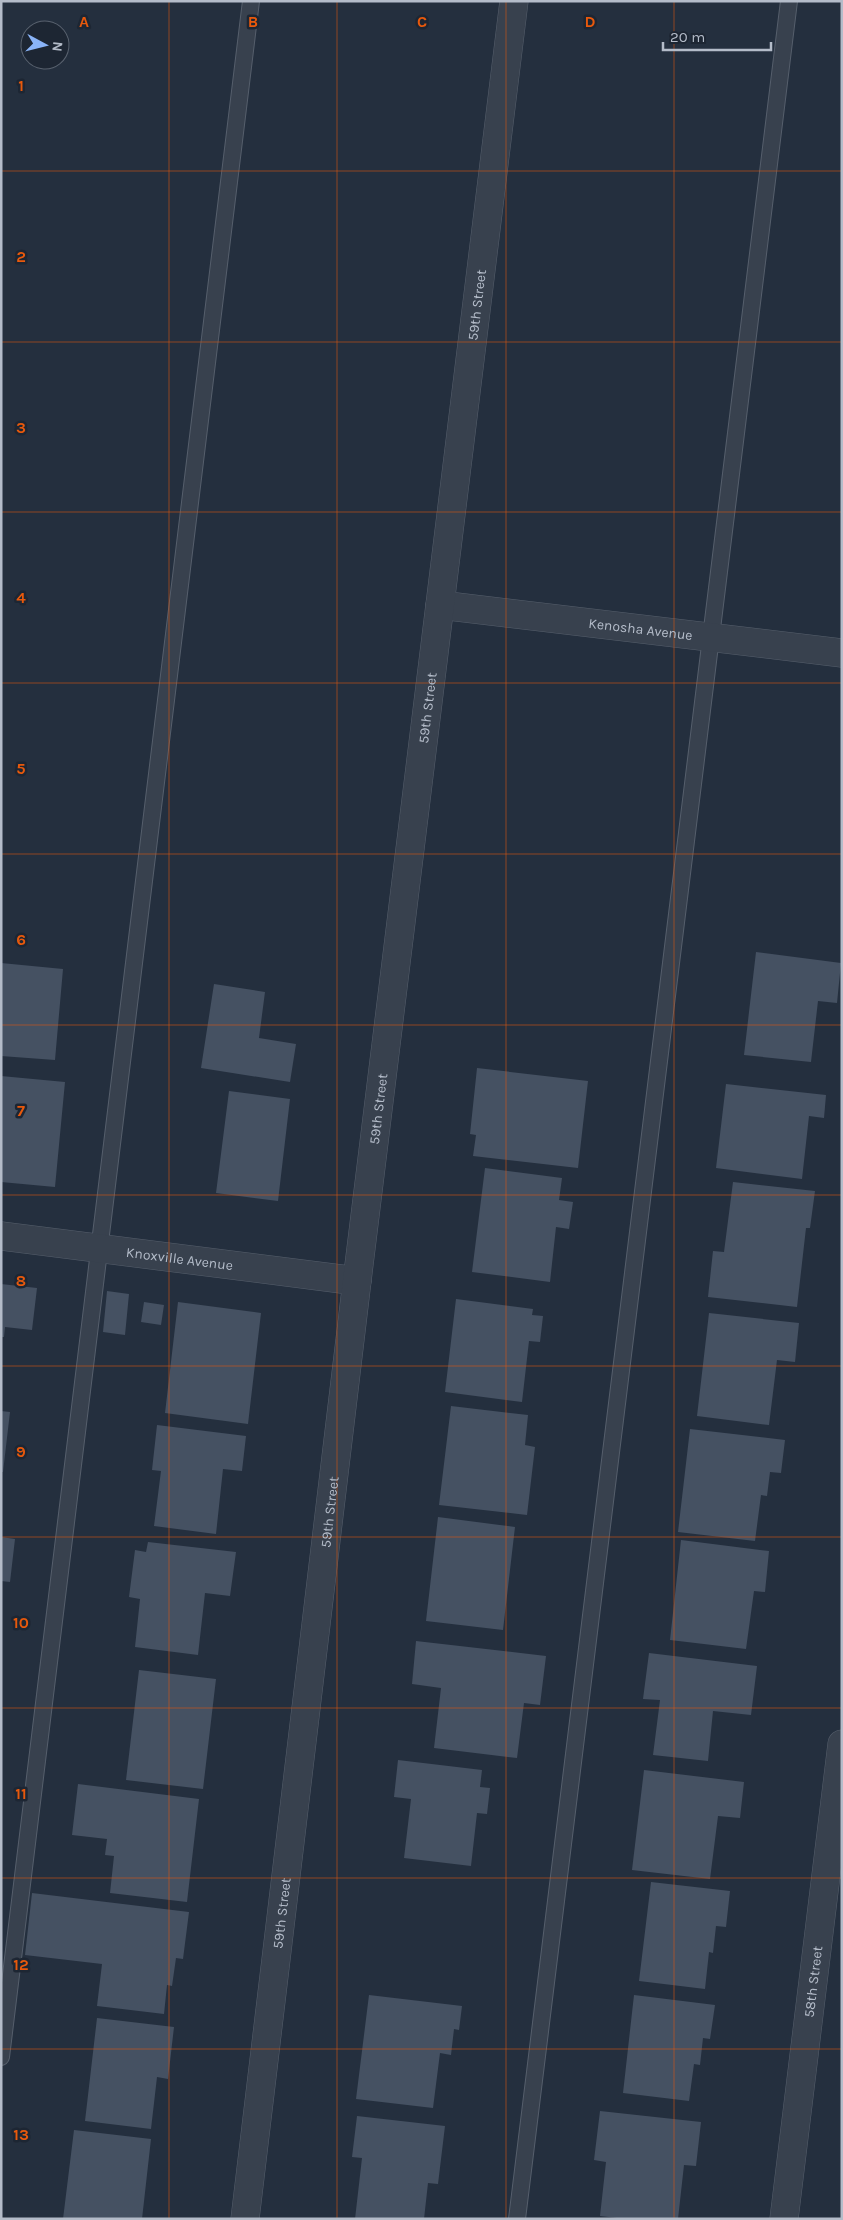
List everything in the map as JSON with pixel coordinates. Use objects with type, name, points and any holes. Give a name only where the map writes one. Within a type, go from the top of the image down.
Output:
[{"type":"street","name":"59th Street","points":[[245,2219],[357,1282],[514,1]]},
{"type":"street","name":"Kenosha Avenue","points":[[440,605],[842,653]]},
{"type":"street","name":"Knoxville Avenue","points":[[1,1236],[357,1282]]},
{"type":"street","name":"58th Street","points":[[784,2219],[842,1744]]},
{"type":"lane","points":[[1,2056],[251,1]]},
{"type":"lane","points":[[517,2219],[789,1]]},
{"type":"building","points":[[756,952],[841,963],[837,1003],[818,1001],[811,1062],[744,1055]]},
{"type":"building","points":[[1,963],[63,969],[55,1060],[1,1056]]},
{"type":"building","points":[[214,984],[265,992],[259,1038],[296,1044],[290,1082],[201,1068]]},
{"type":"building","points":[[477,1068],[588,1081],[578,1168],[473,1156],[476,1135],[470,1134]]},
{"type":"building","points":[[1,1076],[65,1082],[55,1187],[1,1182]]},
{"type":"building","points":[[726,1084],[826,1095],[824,1118],[809,1116],[802,1179],[716,1168]]},
{"type":"building","points":[[229,1091],[290,1099],[278,1201],[216,1193]]},
{"type":"building","points":[[485,1168],[562,1178],[559,1200],[573,1202],[569,1229],[556,1227],[550,1282],[472,1272]]},
{"type":"building","points":[[733,1182],[815,1191],[810,1228],[806,1228],[797,1307],[708,1297],[713,1251],[724,1252]]},
{"type":"building","points":[[1,1284],[37,1288],[32,1330],[5,1327],[4,1337],[1,1337]]},
{"type":"building","points":[[107,1291],[129,1294],[125,1335],[103,1332]]},
{"type":"building","points":[[456,1299],[533,1309],[532,1315],[543,1316],[540,1342],[529,1341],[522,1402],[445,1392]]},
{"type":"building","points":[[144,1302],[164,1305],[161,1325],[141,1322]]},
{"type":"building","points":[[178,1302],[261,1313],[248,1424],[165,1413]]},
{"type":"building","points":[[709,1313],[799,1323],[795,1362],[777,1360],[769,1425],[697,1416]]},
{"type":"building","points":[[451,1406],[528,1415],[525,1445],[535,1447],[527,1515],[439,1505]]},
{"type":"building","points":[[1,1411],[10,1412],[3,1472],[1,1472]]},
{"type":"building","points":[[157,1425],[246,1436],[242,1471],[223,1469],[216,1534],[154,1526],[161,1471],[152,1470]]},
{"type":"building","points":[[690,1429],[785,1440],[781,1473],[770,1472],[767,1496],[761,1495],[755,1541],[678,1532]]},
{"type":"building","points":[[438,1517],[515,1527],[503,1630],[426,1621]]},
{"type":"building","points":[[1,1537],[15,1539],[10,1582],[1,1581]]},
{"type":"building","points":[[681,1540],[769,1551],[765,1592],[754,1591],[746,1649],[670,1640]]},
{"type":"building","points":[[148,1542],[236,1552],[230,1596],[205,1593],[198,1655],[135,1647],[140,1599],[129,1597],[135,1550],[146,1552]]},
{"type":"building","points":[[416,1641],[546,1656],[540,1705],[524,1703],[517,1758],[434,1748],[441,1688],[412,1684]]},
{"type":"building","points":[[649,1653],[757,1666],[751,1715],[713,1711],[708,1761],[653,1755],[660,1700],[643,1699]]},
{"type":"building","points":[[139,1670],[216,1679],[203,1789],[126,1780]]},
{"type":"building","points":[[398,1760],[482,1770],[480,1787],[490,1788],[487,1814],[477,1813],[471,1866],[404,1858],[411,1799],[394,1797]]},
{"type":"building","points":[[644,1770],[744,1782],[740,1818],[718,1816],[710,1879],[632,1870]]},
{"type":"building","points":[[78,1784],[199,1799],[187,1902],[110,1893],[114,1856],[105,1855],[107,1839],[72,1835]]},
{"type":"building","points":[[651,1882],[730,1891],[726,1927],[716,1926],[713,1953],[709,1952],[705,1989],[639,1981]]},
{"type":"building","points":[[32,1893],[189,1912],[183,1959],[176,1958],[172,1986],[167,1985],[164,2014],[97,2006],[102,1964],[25,1955]]},
{"type":"building","points":[[369,1995],[462,2006],[459,2030],[454,2029],[451,2055],[440,2053],[433,2108],[356,2099]]},
{"type":"building","points":[[634,1995],[715,2005],[710,2039],[703,2038],[700,2065],[694,2064],[689,2101],[623,2093]]},
{"type":"building","points":[[97,2018],[174,2027],[168,2079],[157,2077],[151,2129],[85,2121]]},
{"type":"building","points":[[600,2111],[701,2122],[696,2166],[684,2165],[678,2219],[625,2219],[600,2216],[606,2162],[594,2160]]},
{"type":"building","points":[[357,2116],[445,2126],[438,2184],[428,2183],[424,2219],[355,2219],[362,2158],[352,2157]]},
{"type":"building","points":[[74,2130],[151,2139],[142,2219],[63,2219]]}]
